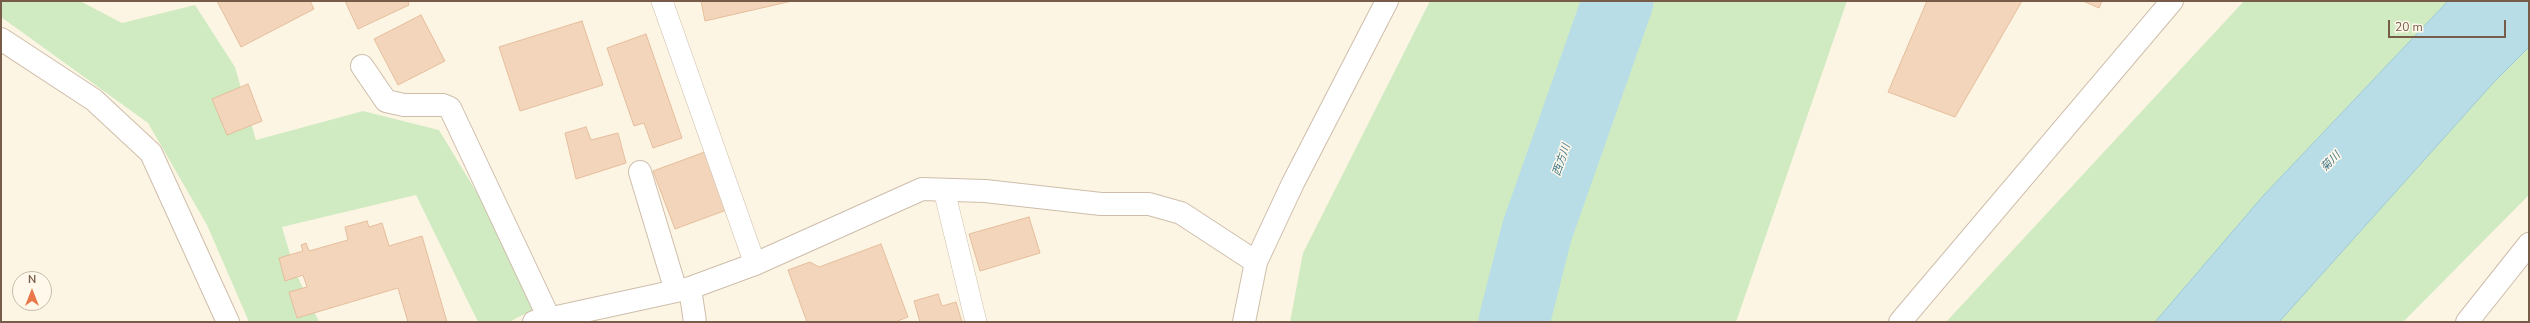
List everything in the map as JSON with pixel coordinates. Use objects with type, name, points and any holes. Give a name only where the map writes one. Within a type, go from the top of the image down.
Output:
[{"type":"street","points":[[1244,322],[1256,262],[1293,184],[1387,1]]},
{"type":"street","points":[[1900,322],[2172,1]]},
{"type":"street","points":[[1,38],[94,100],[151,153],[228,322]]},
{"type":"street","points":[[362,66],[386,101],[404,105],[443,105],[450,108],[541,320],[683,289],[755,264],[922,189],[985,191],[1100,204],[1149,204],[1181,213],[1256,262]]},
{"type":"street","points":[[640,172],[695,322]]},
{"type":"street","points":[[2467,322],[2529,244]]},
{"type":"lane","points":[[662,1],[755,264]]},
{"type":"lane","points":[[944,190],[976,322]]},
{"type":"green space","points":[[1,1],[80,1],[122,23],[195,5],[235,67],[256,140],[363,111],[439,130],[544,304],[509,322],[478,322],[416,195],[282,227],[295,271],[319,322],[249,322],[207,225],[148,123],[1,17]]},
{"type":"green space","points":[[1430,1],[1847,1],[1736,322],[1290,322],[1303,253]]},
{"type":"green space","points":[[2244,1],[2529,1],[2529,195],[2403,322],[1946,322]]},
{"type":"water","name":"菊川","points":[[2448,1],[2529,1],[2529,47],[2494,82],[2279,322],[2155,322],[2263,196]]},
{"type":"building","points":[[217,1],[310,1],[314,9],[241,47]]},
{"type":"building","points":[[345,1],[408,1],[409,5],[358,29]]},
{"type":"building","points":[[701,1],[792,1],[705,21]]},
{"type":"building","points":[[1927,1],[2022,1],[1955,117],[1888,92]]},
{"type":"building","points":[[2083,1],[2102,1],[2099,8]]},
{"type":"building","points":[[421,15],[445,61],[398,85],[374,39]]},
{"type":"building","points":[[582,21],[603,85],[520,111],[499,47]]},
{"type":"building","points":[[646,34],[682,138],[653,148],[644,123],[634,126],[607,48]]},
{"type":"building","points":[[248,84],[262,121],[227,135],[212,99]]},
{"type":"building","points":[[586,127],[591,140],[618,133],[626,163],[576,179],[565,133]]},
{"type":"building","points":[[710,150],[732,208],[675,229],[653,171]]},
{"type":"building","points":[[1029,217],[1040,253],[980,271],[969,234]]},
{"type":"building","points":[[367,221],[369,227],[382,223],[389,246],[422,236],[447,322],[408,322],[398,288],[297,318],[289,292],[307,287],[303,275],[285,281],[279,258],[303,251],[301,245],[306,243],[309,251],[348,240],[345,227]]},
{"type":"building","points":[[881,244],[908,317],[895,322],[807,322],[788,270],[810,262],[819,267]]},
{"type":"building","points":[[938,294],[942,306],[956,302],[962,322],[920,322],[914,301]]},
{"type":"waterway","name":"西方川","points":[[1514,322],[1537,231],[1618,1]]}]
